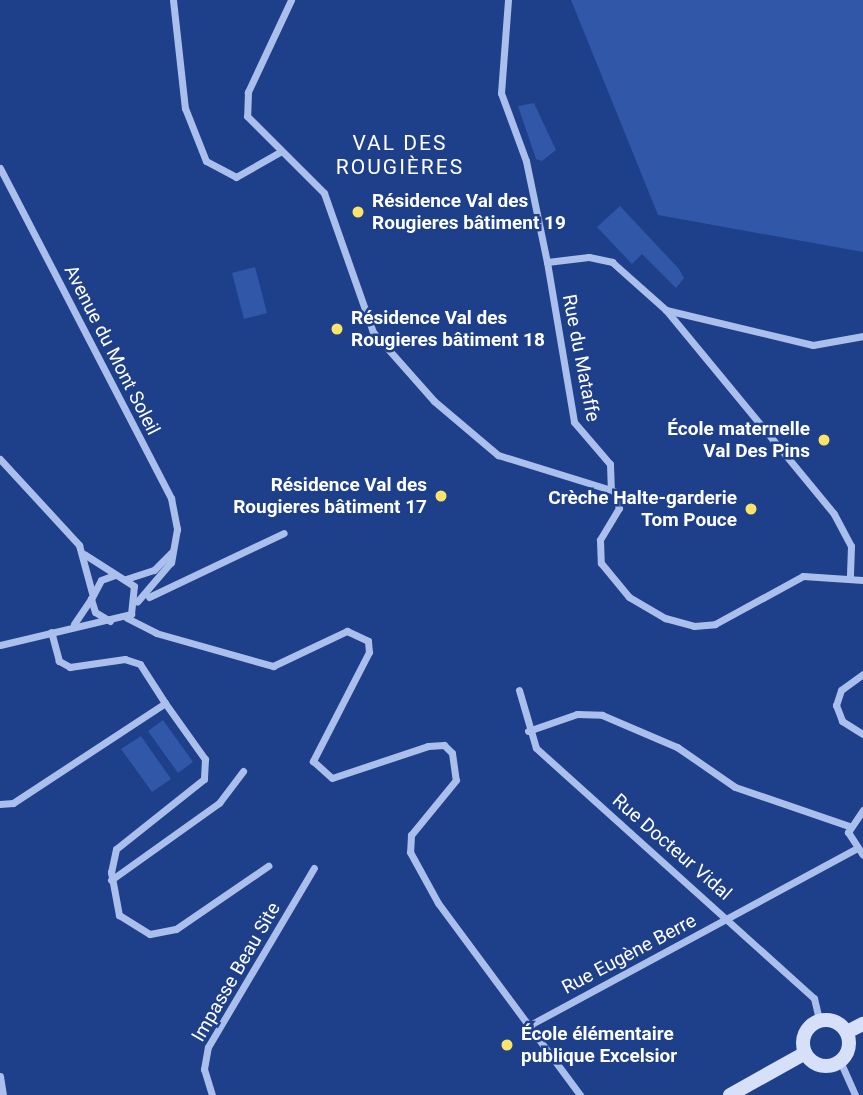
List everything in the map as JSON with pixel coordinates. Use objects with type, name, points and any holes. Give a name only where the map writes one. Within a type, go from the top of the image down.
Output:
[{"type":"main road","points":[[820,1020],[835,1021],[847,1032],[849,1048],[840,1061],[818,1065],[805,1053],[803,1035],[820,1020]]},
{"type":"main road","points":[[847,1032],[863,1024]]},
{"type":"main road","points":[[730,1095],[805,1053]]},
{"type":"street","points":[[173,0],[183,99],[206,162],[236,177],[280,152]]},
{"type":"street","points":[[291,0],[246,104],[251,126],[324,193],[370,326],[434,401],[498,455],[611,488]]},
{"type":"street","name":"Rue du Mataffe","points":[[508,0],[501,93],[526,160],[575,422],[610,464],[611,488],[619,509],[600,540],[604,569],[629,597],[675,622],[715,624],[803,576],[850,577]]},
{"type":"street","name":"Avenue du Mont Soleil","points":[[0,168],[171,498],[177,529],[173,552],[162,579],[137,602]]},
{"type":"street","points":[[547,262],[589,257],[612,262],[666,310],[834,514],[851,546],[850,577],[863,580]]},
{"type":"street","points":[[666,310],[813,345],[863,336]]},
{"type":"street","points":[[0,459],[84,554],[115,575],[126,579],[154,570],[173,552]]},
{"type":"street","points":[[127,618],[137,602],[284,533]]},
{"type":"street","points":[[84,554],[91,596],[100,617],[113,621]]},
{"type":"street","points":[[74,624],[100,580],[115,575]]},
{"type":"street","points":[[126,579],[137,602]]},
{"type":"street","points":[[0,645],[74,624],[127,618],[156,633],[273,666],[347,631],[368,641],[369,652],[313,761],[332,778],[428,746],[444,745],[452,753],[456,780],[411,835],[410,852],[438,903],[580,1095]]},
{"type":"street","points":[[51,632],[59,661],[70,667],[125,659],[140,664],[205,759],[204,779],[116,849],[111,880],[120,915],[150,934],[176,929],[268,866]]},
{"type":"street","points":[[863,674],[841,690],[836,705],[846,726],[863,734]]},
{"type":"street","name":"Rue Docteur Vidal","points":[[519,690],[528,731],[536,748],[729,918],[814,998],[820,1020]]},
{"type":"street","points":[[0,804],[13,803],[165,703]]},
{"type":"street","points":[[528,731],[577,714],[602,715],[677,747],[735,787],[849,827]]},
{"type":"street","points":[[111,880],[219,803],[243,771]]},
{"type":"street","points":[[849,827],[863,810]]},
{"type":"street","points":[[849,827],[856,849],[863,855]]},
{"type":"street","name":"Rue Eugène Berre","points":[[528,1026],[856,849]]},
{"type":"street","name":"Impasse Beau Site","points":[[212,1095],[204,1069],[208,1047],[314,868]]},
{"type":"street","points":[[840,1061],[855,1095]]},
{"type":"street","points":[[0,1076],[3,1095]]},
{"type":"shaded area","points":[[571,0],[863,0],[863,252],[658,215]]},
{"type":"shaded area","points":[[534,103],[556,150],[542,161],[536,159],[518,106]]},
{"type":"shaded area","points":[[620,206],[679,269],[684,278],[676,288],[642,254],[632,264],[597,227]]},
{"type":"shaded area","points":[[255,267],[267,313],[244,319],[232,273]]},
{"type":"shaded area","points":[[163,720],[193,762],[178,773],[148,731]]},
{"type":"shaded area","points":[[141,736],[171,779],[152,792],[121,749]]},
{"type":"place","name":"Résidence Val des Rougieres bâtiment 19","points":[[358,212]]},
{"type":"place","name":"Résidence Val des Rougieres bâtiment 18","points":[[337,329]]},
{"type":"place","name":"École maternelle Val Des Pins","points":[[824,440]]},
{"type":"place","name":"Résidence Val des Rougieres bâtiment 17","points":[[441,496]]},
{"type":"place","name":"Crèche Halte-garderie Tom Pouce","points":[[751,509]]},
{"type":"place","name":"École élémentaire publique Excelsior","points":[[507,1045]]},
{"type":"district","name":"VAL DES ROUGIÈRES","points":[[400,155]]}]
